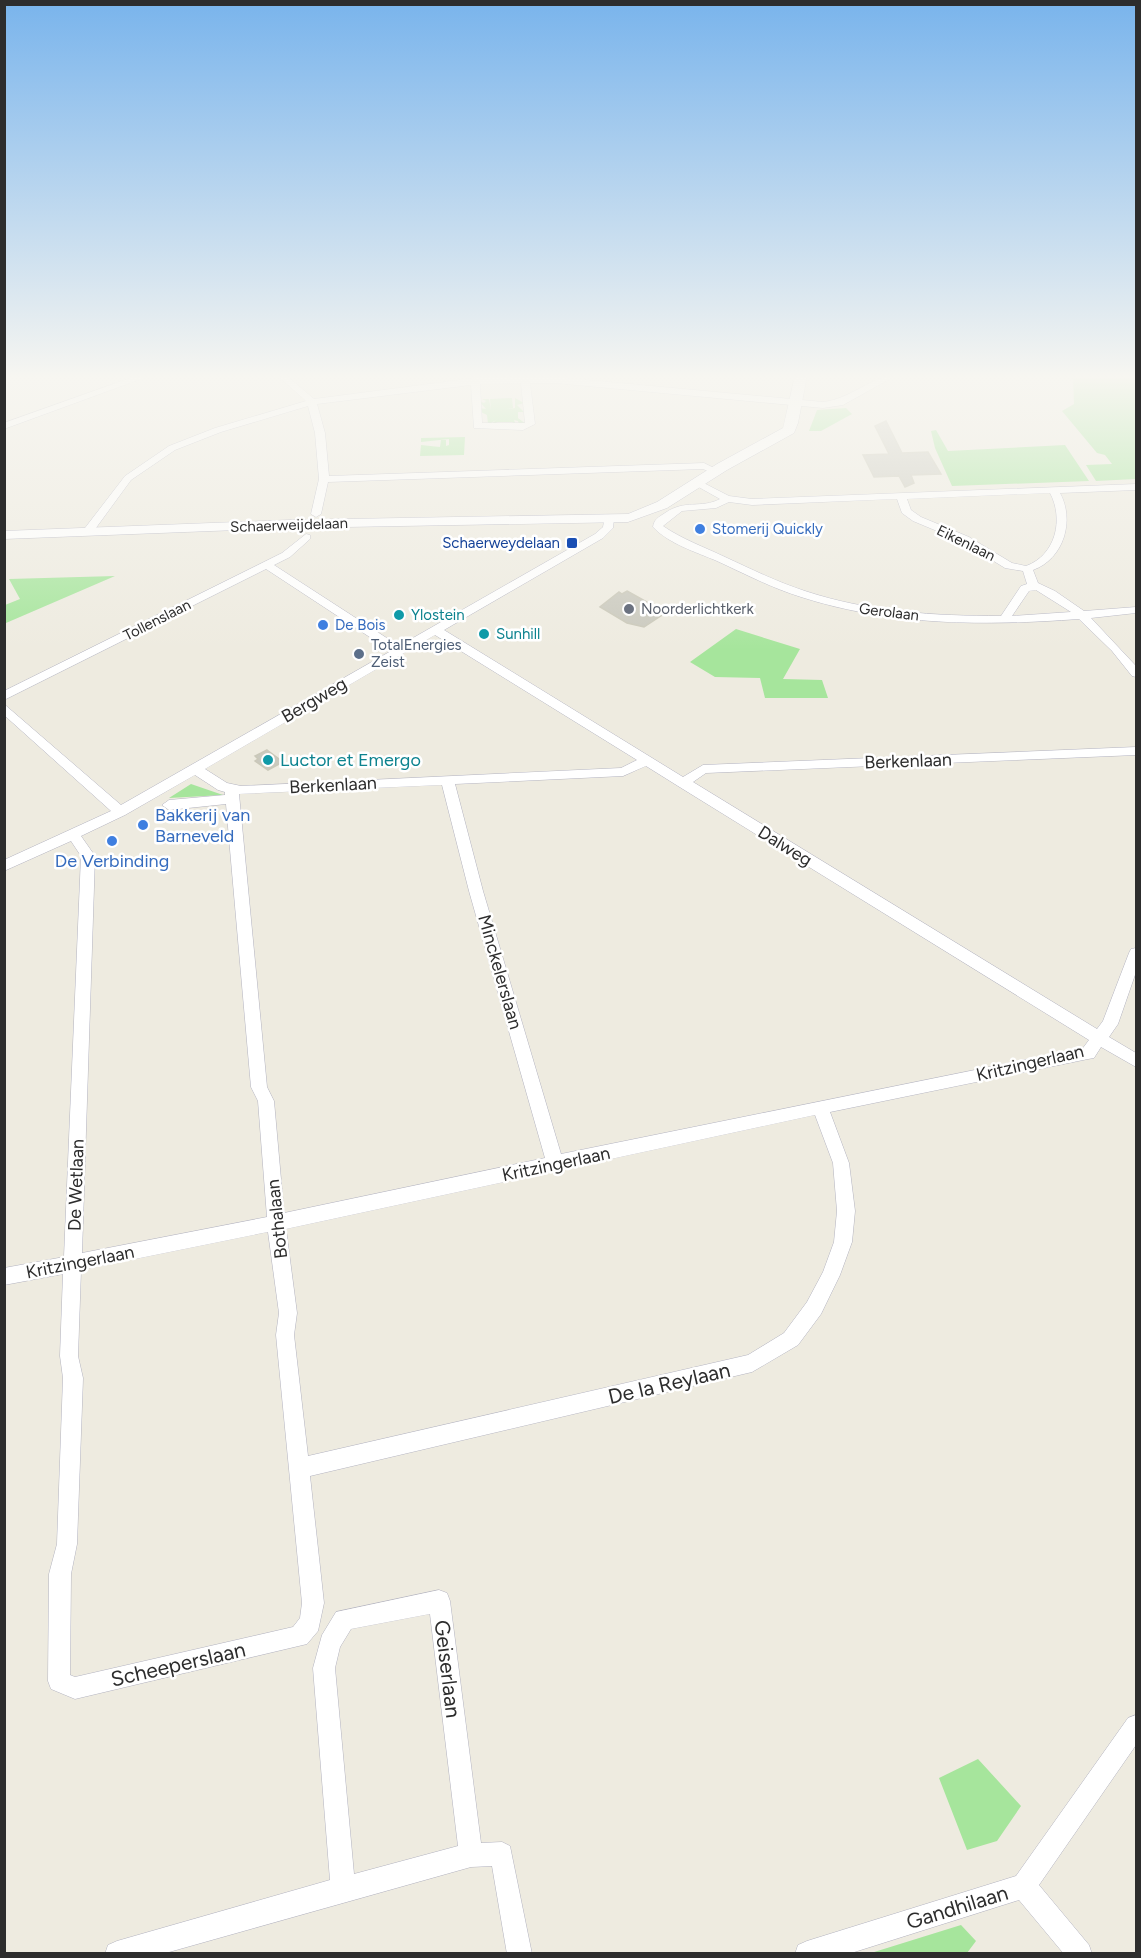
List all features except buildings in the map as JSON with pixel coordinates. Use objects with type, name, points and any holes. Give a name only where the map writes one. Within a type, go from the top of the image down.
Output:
[{"type":"street","points":[[83,531],[128,478],[144,467]]},
{"type":"street","points":[[316,514],[324,479],[323,467]]},
{"type":"street","points":[[324,479],[664,467]]},
{"type":"street","points":[[707,467],[715,471]]},
{"type":"street","name":"Schaerweijdelaan","points":[[4,529],[83,531],[525,518],[609,518],[645,514],[722,467]]},
{"type":"street","points":[[698,483],[727,500],[752,502],[1137,487]]},
{"type":"street","points":[[1033,585],[1027,569],[1036,567],[1044,561],[1057,541],[1063,519],[1053,490]]},
{"type":"street","name":"Eikenlaan","points":[[901,496],[906,511],[917,519],[965,539],[1009,566],[1027,569]]},
{"type":"street","name":"Gerolaan","points":[[727,500],[716,505],[679,508],[659,522],[658,527],[758,577],[814,598],[855,608],[900,615],[1004,619],[1082,616],[1137,610]]},
{"type":"street","name":"Bergweg","points":[[4,866],[120,812],[599,536],[608,528],[609,518]]},
{"type":"street","name":"Schaerweijdelaan","points":[[4,535],[83,531]]},
{"type":"street","name":"Tollenslaan","points":[[4,696],[266,566],[286,555],[306,537]]},
{"type":"street","points":[[266,566],[399,651]]},
{"type":"street","points":[[1004,619],[1025,588],[1033,585],[1044,588],[1082,616],[1112,643],[1137,674]]},
{"type":"street","name":"Dalweg","points":[[435,630],[1137,1061]]},
{"type":"street","points":[[4,708],[120,812]]},
{"type":"street","name":"Berkenlaan","points":[[683,783],[703,770],[1137,751]]},
{"type":"street","name":"Berkenlaan","points":[[169,806],[232,794],[447,780],[623,772],[647,760]]},
{"type":"street","name":"Berkenlaan","points":[[194,768],[232,794]]},
{"type":"street","name":"Minckelerslaan","points":[[447,780],[555,1164]]},
{"type":"street","name":"Bothalaan","points":[[232,794],[259,1087],[266,1101],[276,1223],[288,1313],[285,1335],[313,1603],[310,1623],[299,1636]]},
{"type":"street","name":"De Wetlaan","points":[[59,1681],[60,1574],[67,1544],[72,1414],[73,1378],[69,1356],[88,856],[74,835]]},
{"type":"street","points":[[1101,1039],[1110,1024],[1137,953]]},
{"type":"street","name":"Kritzingerlaan","points":[[4,1277],[276,1223],[1088,1053],[1101,1039]]},
{"type":"street","name":"De la Reylaan","points":[[299,1468],[752,1363],[791,1339],[814,1308],[831,1275],[843,1242],[846,1211],[841,1163],[820,1108]]},
{"type":"street","name":"Geiserlaan","points":[[343,1889],[324,1668],[330,1643],[344,1620],[439,1601],[471,1855]]},
{"type":"street","name":"Scheeperslaan","points":[[59,1681],[75,1688],[299,1636]]},
{"type":"street","name":"Gandhilaan","points":[[807,1953],[1024,1886],[1137,1726]]},
{"type":"street","points":[[117,1953],[471,1855],[502,1854],[520,1953]]},
{"type":"street","points":[[1024,1886],[1080,1953]]},
{"type":"green space","points":[[944,467],[1080,467],[1089,481],[952,486]]},
{"type":"green space","points":[[1087,467],[1136,467],[1136,479],[1096,481]]},
{"type":"green space","points":[[115,576],[5,622],[5,605],[20,599],[9,579]]},
{"type":"green space","points":[[736,629],[800,649],[783,679],[822,680],[828,698],[765,698],[760,678],[715,677],[690,662]]},
{"type":"green space","points":[[191,784],[223,795],[169,798]]},
{"type":"green space","points":[[978,1759],[1021,1806],[997,1841],[967,1850],[939,1778]]},
{"type":"green space","points":[[961,1925],[976,1941],[967,1953],[871,1953]]},
{"type":"place","name":"Stomerij Quickly","points":[[700,529]]},
{"type":"place","name":"Schaerweydelaan","points":[[572,543]]},
{"type":"place","name":"Noorderlichtkerk","points":[[629,609]]},
{"type":"place","name":"Ylostein","points":[[399,615]]},
{"type":"place","name":"De Bois","points":[[323,625]]},
{"type":"place","name":"Sunhill","points":[[484,634]]},
{"type":"place","name":"TotalEnergies Zeist","points":[[359,654]]},
{"type":"place","name":"Luctor et Emergo","points":[[268,760]]},
{"type":"place","name":"Bakkerij van Barneveld","points":[[143,825]]},
{"type":"place","name":"De Verbinding","points":[[112,841]]}]
